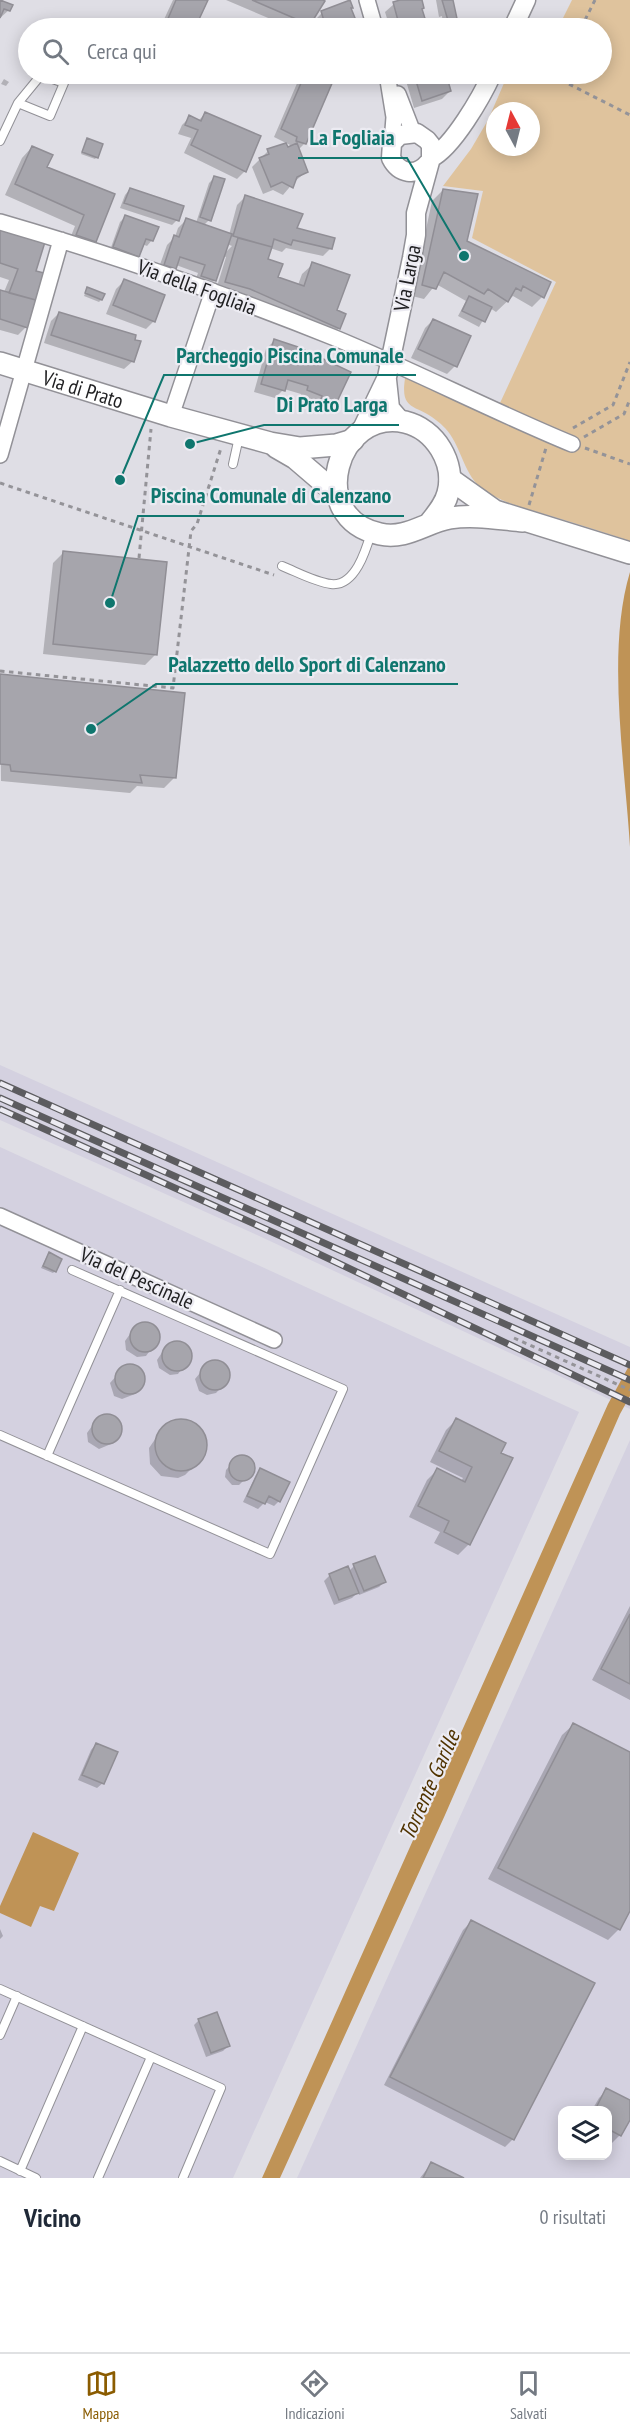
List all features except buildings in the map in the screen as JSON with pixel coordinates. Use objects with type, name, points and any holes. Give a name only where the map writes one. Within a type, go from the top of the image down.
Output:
[{"type":"main road","name":"Via di Prato","points":[[0,363],[171,416],[270,443],[306,448],[357,437],[383,423],[402,422]]},
{"type":"main road","points":[[402,422],[412,424],[434,438],[447,463],[450,478],[445,502],[429,524]]},
{"type":"main road","points":[[337,494],[336,468],[345,449],[357,437]]},
{"type":"main road","name":"Via di Prato","points":[[270,443],[295,458],[337,494],[349,517],[380,534],[400,535],[429,524],[465,517],[525,518]]},
{"type":"main road","name":"Via di Prato","points":[[450,478],[495,511],[525,518],[630,553]]},
{"type":"street","points":[[367,0],[372,18]]},
{"type":"street","points":[[518,18],[526,0]]},
{"type":"street","name":"Via Larga","points":[[389,84],[394,117],[391,158],[405,180],[416,213]]},
{"type":"street","name":"Via Larga","points":[[357,437],[388,370],[412,258],[416,235],[416,213],[430,161],[430,145],[420,134],[412,130],[394,84]]},
{"type":"street","points":[[399,169],[411,173],[424,169],[441,153],[479,100],[487,84]]},
{"type":"street","points":[[392,143],[400,135],[437,134],[471,111]]},
{"type":"street","name":"Via della Fogliaia","points":[[0,222],[213,291],[388,370],[572,444]]},
{"type":"street","points":[[0,455],[61,240]]},
{"type":"street","points":[[171,416],[213,291]]},
{"type":"street","name":"Via Larga","points":[[388,370],[390,408],[402,422]]},
{"type":"street","name":"Via del Pescinale","points":[[0,1216],[273,1340]]},
{"type":"lane","points":[[0,141],[18,103],[34,84]]},
{"type":"lane","points":[[18,103],[50,116],[64,84]]},
{"type":"lane","points":[[233,464],[240,436]]},
{"type":"lane","points":[[282,567],[332,584],[345,580],[362,562],[371,531]]},
{"type":"lane","points":[[0,1435],[270,1554],[343,1389],[72,1270]]},
{"type":"lane","points":[[47,1456],[120,1290]]},
{"type":"lane","points":[[0,1989],[221,2088],[183,2178]]},
{"type":"lane","points":[[0,2035],[17,1996]]},
{"type":"lane","points":[[20,2171],[83,2026]]},
{"type":"lane","points":[[98,2178],[151,2056]]},
{"type":"lane","points":[[0,2161],[36,2178]]},
{"type":"path","points":[[586,18],[595,0]]},
{"type":"path","points":[[569,84],[630,115]]},
{"type":"path","points":[[525,518],[553,436],[613,405],[630,362]]},
{"type":"path","points":[[572,444],[624,414],[630,399]]},
{"type":"path","points":[[139,558],[151,425]]},
{"type":"path","points":[[572,444],[630,464]]},
{"type":"path","points":[[0,671],[173,688],[191,531],[197,524],[221,448],[211,445]]},
{"type":"path","points":[[0,483],[277,576]]},
{"type":"path","points":[[514,1338],[630,1390]]},
{"type":"shaded area","points":[[572,0],[630,0],[630,541],[514,505],[488,493],[474,481],[455,442],[445,428],[406,401],[404,393],[408,364],[500,403],[556,282],[472,238],[483,191],[443,186],[471,149],[486,123],[486,156],[540,156],[540,102],[496,102],[504,84],[612,84],[612,18],[563,18]]},
{"type":"shaded area","points":[[630,572],[630,847],[621,744],[618,672],[623,603]]},
{"type":"shaded area","points":[[0,1065],[630,1347],[630,1409],[257,1235],[0,1120]]},
{"type":"shaded area","points":[[0,1147],[579,1412],[233,2178],[0,2178]]},
{"type":"shaded area","points":[[630,1364],[630,1396],[620,1414],[445,1815],[280,2178],[262,2178],[608,1404]]},
{"type":"shaded area","points":[[630,1440],[630,2178],[297,2178]]},
{"type":"shaded area","points":[[33,1832],[79,1853],[54,1911],[40,1906],[31,1927],[0,1913],[0,1906]]},
{"type":"railway","points":[[0,1083],[630,1365]]},
{"type":"railway","points":[[0,1098],[630,1380]]},
{"type":"railway","points":[[0,1109],[281,1236],[630,1402]]},
{"type":"place","name":"La Fogliaia","points":[[464,256]]},
{"type":"place","name":"Di Prato Larga","points":[[190,444]]},
{"type":"place","name":"Parcheggio Piscina Comunale","points":[[120,480]]},
{"type":"place","name":"Piscina Comunale di Calenzano","points":[[110,603]]},
{"type":"place","name":"Palazzetto dello Sport di Calenzano","points":[[91,729]]},
{"type":"water label","name":"Torrente Garille","points":[[429,1785]]}]
